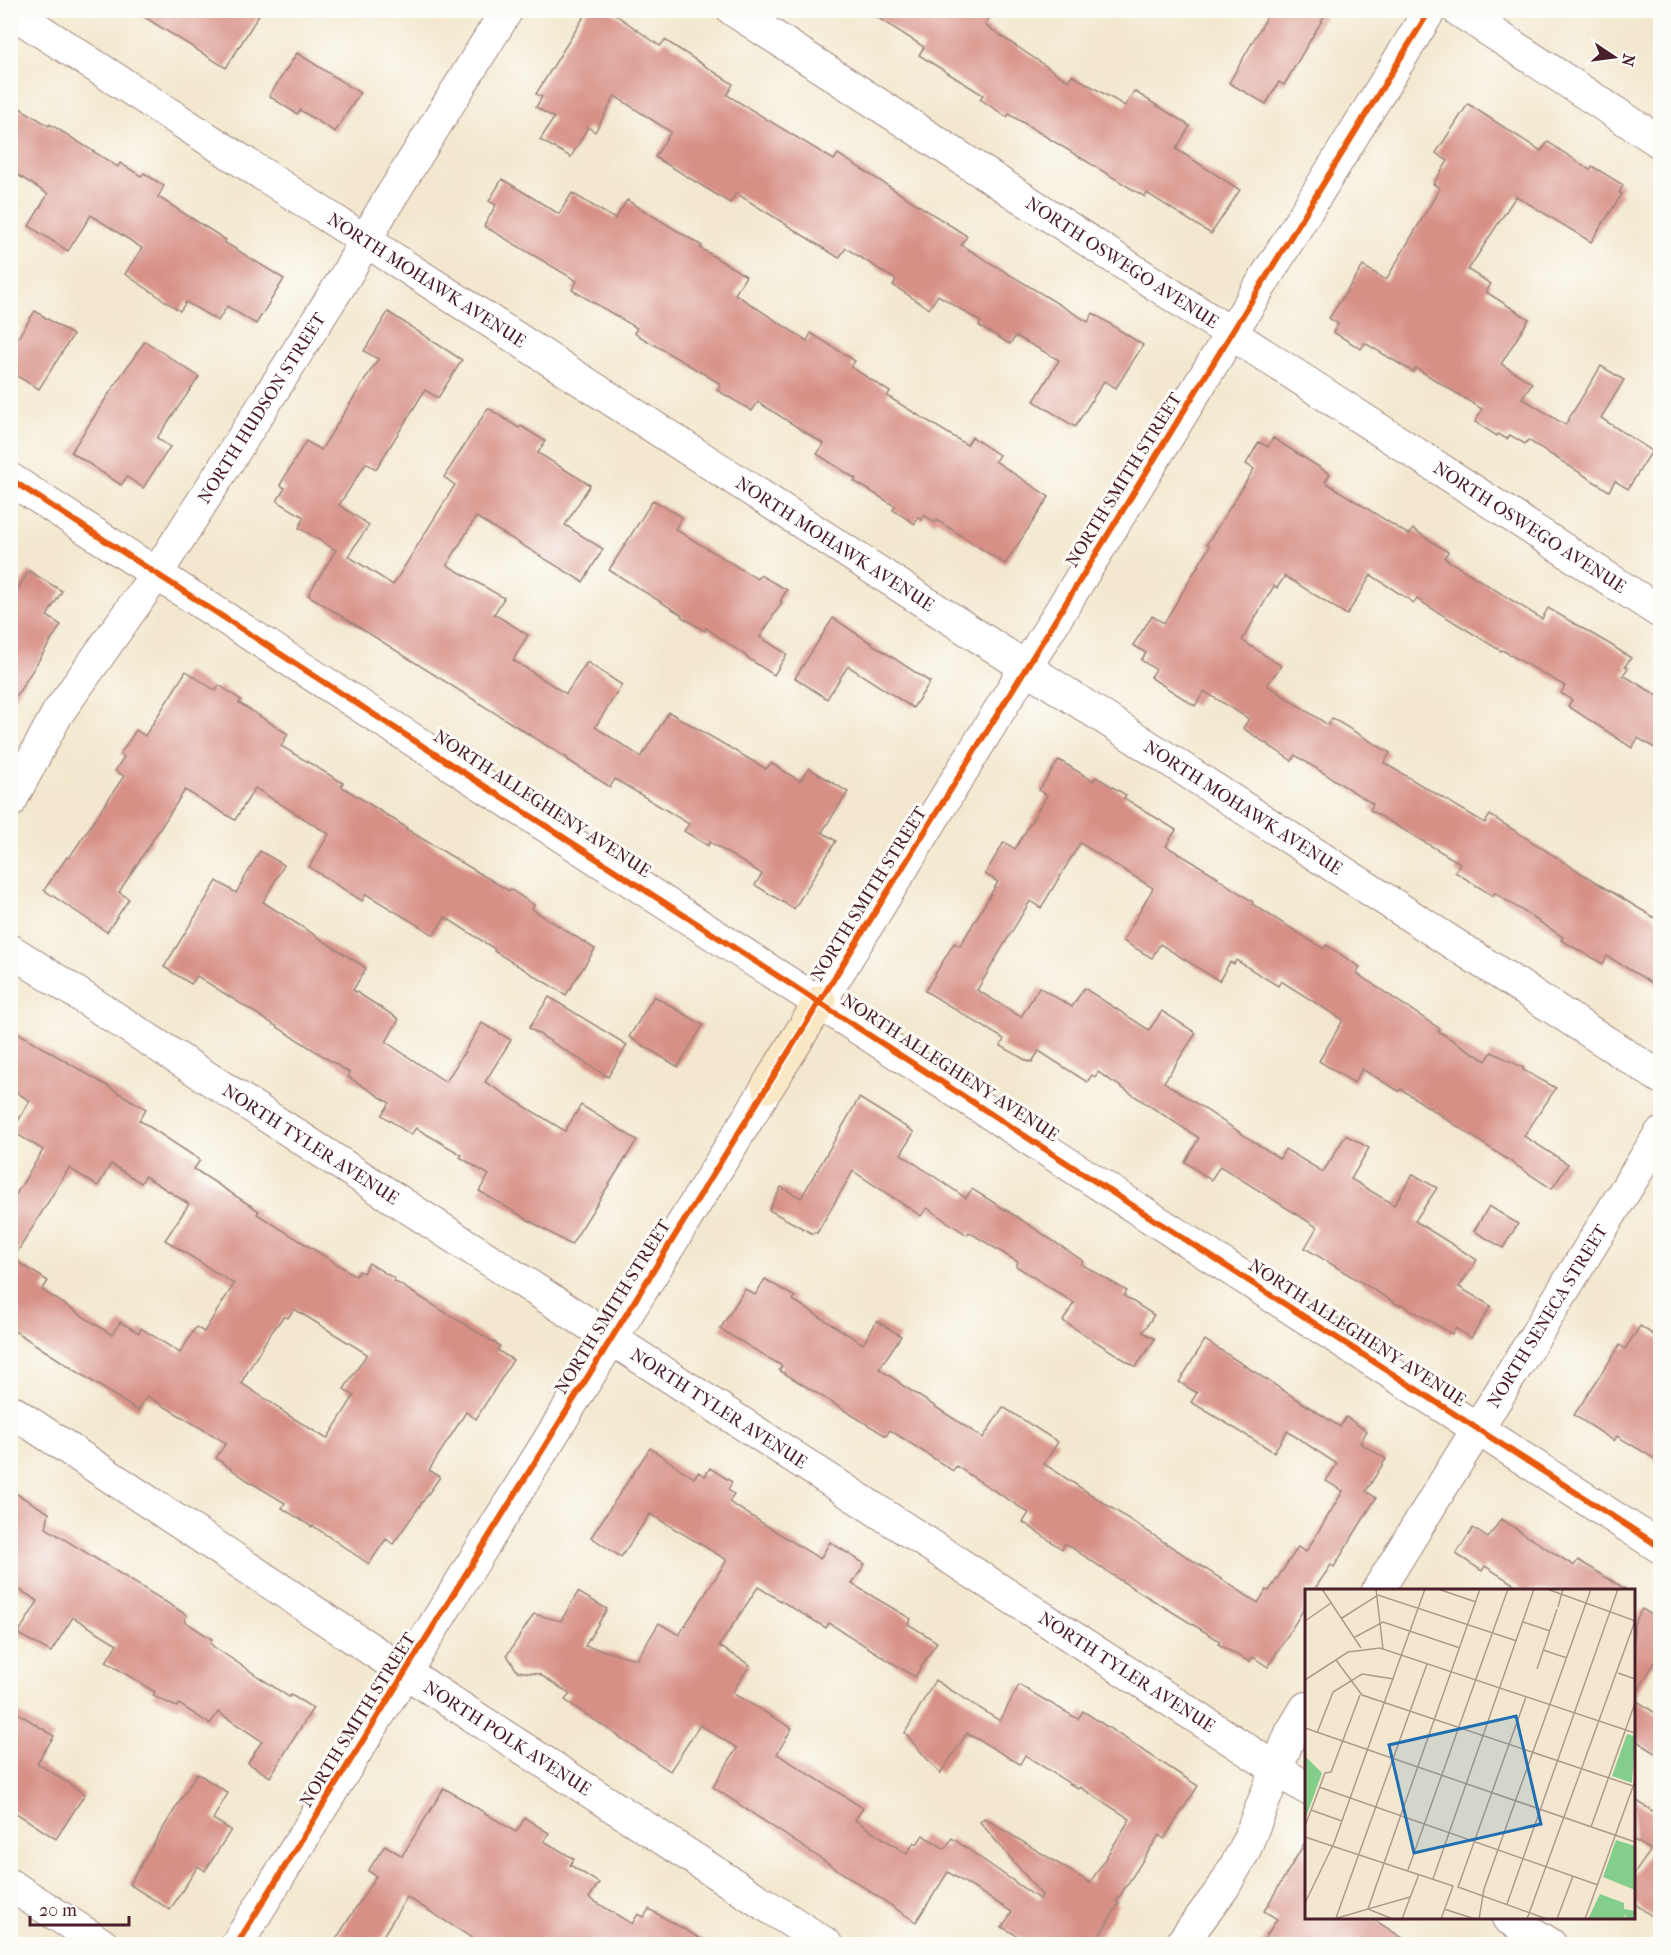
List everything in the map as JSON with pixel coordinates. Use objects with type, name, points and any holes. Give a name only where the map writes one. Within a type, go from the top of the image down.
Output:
[{"type":"street","name":"NORTH HUDSON STREET","points":[[10,802],[57,714],[157,573],[345,277],[365,240],[507,10]]},
{"type":"street","name":"NORTH OSWEGO AVENUE","points":[[733,10],[1660,612]]},
{"type":"street","name":"NORTH SMITH STREET","points":[[237,1944],[1430,10]]},
{"type":"street","points":[[1458,10],[1660,142]]},
{"type":"street","name":"NORTH MOHAWK AVENUE","points":[[10,11],[1660,1077]]},
{"type":"street","name":"NORTH ALLEGHENY AVENUE","points":[[10,478],[1660,1547]]},
{"type":"street","name":"NORTH TYLER AVENUE","points":[[10,950],[1305,1787]]},
{"type":"street","name":"NORTH SENECA STREET","points":[[1379,1589],[1660,1134]]},
{"type":"street","name":"NORTH POLK AVENUE","points":[[10,1410],[405,1672],[826,1944]]},
{"type":"street","points":[[1181,1944],[1223,1888],[1244,1851],[1291,1733],[1305,1710]]},
{"type":"street","points":[[10,1885],[102,1944]]},
{"type":"street","points":[[1511,1919],[1550,1944]]},
{"type":"building","points":[[133,10],[262,10],[226,68]]},
{"type":"building","points":[[588,10],[609,10],[660,46],[665,40],[733,84],[727,95],[834,160],[838,154],[967,236],[961,245],[1088,322],[1093,313],[1143,345],[1116,388],[1104,381],[1075,427],[1034,401],[1059,360],[1016,336],[1010,344],[979,326],[981,322],[938,295],[929,309],[893,285],[896,280],[846,248],[839,258],[736,193],[730,203],[655,157],[671,132],[615,96],[595,132],[588,127],[571,157],[540,140],[554,118],[536,107],[542,97],[536,94]]},
{"type":"building","points":[[866,10],[994,10],[985,25],[1068,81],[1072,75],[1125,106],[1134,91],[1190,126],[1176,149],[1240,190],[1211,234],[1147,193],[1145,197],[1009,114],[1007,117],[980,99],[983,95],[919,55],[924,47]]},
{"type":"building","points":[[1271,10],[1328,10],[1284,85],[1279,82],[1266,104],[1229,83]]},
{"type":"building","points":[[297,53],[360,93],[335,132],[300,110],[297,114],[269,96]]},
{"type":"building","points":[[10,102],[118,167],[120,163],[141,176],[144,173],[164,186],[158,197],[284,279],[256,324],[227,306],[218,321],[186,302],[180,311],[125,274],[142,248],[91,215],[68,251],[29,226],[48,194],[10,170]]},
{"type":"building","points":[[1468,104],[1541,151],[1548,142],[1590,170],[1592,166],[1623,185],[1619,193],[1622,194],[1591,242],[1516,196],[1468,270],[1491,284],[1486,292],[1529,319],[1501,364],[1532,383],[1522,398],[1565,425],[1601,366],[1624,380],[1601,418],[1652,451],[1628,489],[1615,481],[1609,491],[1528,440],[1525,444],[1510,435],[1507,439],[1498,434],[1497,436],[1475,422],[1482,409],[1416,368],[1413,372],[1365,343],[1361,349],[1333,332],[1338,324],[1329,318],[1363,266],[1386,280],[1440,188],[1433,184],[1448,161],[1436,153]]},
{"type":"building","points":[[502,179],[559,214],[572,193],[615,219],[627,200],[746,276],[735,294],[807,341],[811,333],[855,361],[851,367],[890,392],[887,396],[967,445],[972,437],[999,455],[995,461],[1049,497],[1005,564],[937,520],[935,523],[924,515],[922,520],[918,517],[915,524],[893,510],[895,506],[854,481],[856,479],[817,454],[824,444],[758,402],[752,411],[717,390],[721,384],[634,333],[637,328],[572,290],[577,281],[484,226],[496,205],[489,201]]},
{"type":"building","points":[[35,311],[73,335],[39,389],[10,372],[10,350]]},
{"type":"building","points":[[388,312],[462,360],[438,398],[425,390],[376,469],[366,463],[339,505],[369,525],[348,556],[393,585],[455,485],[444,477],[488,408],[545,441],[538,453],[590,485],[565,525],[603,549],[583,582],[476,517],[447,565],[504,598],[494,614],[528,635],[513,660],[566,694],[587,662],[622,685],[595,727],[641,757],[669,712],[766,769],[771,763],[800,781],[809,768],[848,792],[822,832],[836,841],[794,909],[755,885],[762,874],[710,842],[708,846],[684,831],[689,824],[615,779],[610,787],[308,595],[336,550],[299,528],[304,517],[277,501],[285,488],[280,485],[306,441],[321,450],[378,359],[364,351]]},
{"type":"building","points":[[145,341],[199,377],[157,438],[170,447],[143,488],[127,477],[121,485],[71,452]]},
{"type":"building","points":[[1273,438],[1330,474],[1325,482],[1409,535],[1413,529],[1448,552],[1444,558],[1542,619],[1548,608],[1631,658],[1625,666],[1628,668],[1623,675],[1660,697],[1660,751],[1638,738],[1632,748],[1568,706],[1572,700],[1561,693],[1565,686],[1501,651],[1417,599],[1414,603],[1371,575],[1347,615],[1285,576],[1277,588],[1274,586],[1242,640],[1281,666],[1267,685],[1328,725],[1332,718],[1390,753],[1384,763],[1485,823],[1490,815],[1660,921],[1660,988],[1607,956],[1603,964],[1561,940],[1563,937],[1495,893],[1493,896],[1455,872],[1460,863],[1370,810],[1373,804],[1295,755],[1292,761],[1243,728],[1249,719],[1204,691],[1195,706],[1150,677],[1156,670],[1141,660],[1146,653],[1133,645],[1152,616],[1164,623],[1210,546],[1207,544],[1254,469],[1246,464],[1259,442],[1268,447]]},
{"type":"building","points":[[653,500],[682,517],[675,529],[757,579],[760,575],[787,590],[760,637],[787,654],[774,675],[706,628],[705,631],[609,570]]},
{"type":"building","points":[[29,571],[62,591],[47,616],[61,625],[10,706],[10,601]]},
{"type":"building","points":[[833,618],[930,682],[913,708],[848,666],[827,699],[795,678]]},
{"type":"building","points":[[186,671],[216,691],[219,685],[241,700],[239,703],[288,734],[281,746],[343,783],[341,786],[406,829],[509,891],[510,889],[534,905],[532,909],[595,949],[566,995],[494,951],[495,949],[445,917],[434,935],[366,894],[362,901],[309,867],[329,834],[255,788],[235,820],[185,790],[119,892],[129,899],[107,932],[44,890],[67,857],[69,858],[124,776],[115,771],[124,757],[120,754],[136,730],[145,736]]},
{"type":"building","points":[[1059,760],[1093,781],[1096,777],[1126,795],[1124,798],[1176,830],[1166,846],[1218,877],[1253,902],[1252,904],[1324,949],[1326,945],[1360,967],[1356,973],[1440,1029],[1438,1031],[1486,1061],[1492,1052],[1556,1088],[1524,1136],[1568,1164],[1552,1189],[1401,1089],[1399,1091],[1362,1069],[1354,1083],[1319,1061],[1343,1020],[1281,981],[1278,986],[1236,960],[1234,964],[1230,962],[1219,981],[1160,944],[1152,958],[1123,941],[1153,888],[1080,843],[1041,908],[1030,901],[977,990],[1021,1017],[1039,987],[1072,1007],[1084,988],[1149,1030],[1162,1011],[1196,1033],[1164,1082],[1280,1159],[1285,1149],[1323,1172],[1346,1135],[1369,1148],[1351,1179],[1394,1205],[1413,1174],[1437,1188],[1415,1221],[1477,1260],[1459,1287],[1491,1306],[1471,1338],[1455,1328],[1452,1334],[1401,1304],[1400,1306],[1305,1248],[1317,1227],[1220,1166],[1211,1180],[1185,1162],[1199,1138],[1098,1072],[1095,1077],[1092,1075],[1087,1082],[1039,1051],[1032,1062],[1029,1062],[1001,1046],[1004,1039],[925,991],[954,943],[960,946],[998,882],[985,874],[1004,842],[1015,849],[1047,795],[1039,790]]},
{"type":"building","points":[[260,851],[284,865],[263,902],[366,968],[353,990],[399,1019],[386,1042],[446,1082],[482,1023],[511,1040],[485,1082],[565,1131],[581,1105],[637,1140],[571,1245],[479,1191],[489,1175],[460,1157],[462,1155],[416,1128],[411,1135],[382,1115],[390,1103],[348,1077],[350,1073],[197,976],[191,984],[164,967],[217,881],[236,893]]},
{"type":"building","points":[[654,996],[703,1025],[678,1067],[629,1037]]},
{"type":"building","points":[[549,997],[627,1045],[608,1077],[529,1028]]},
{"type":"building","points":[[10,1028],[146,1109],[139,1120],[200,1160],[194,1169],[259,1211],[257,1214],[356,1276],[359,1271],[363,1273],[369,1263],[395,1279],[394,1281],[500,1346],[497,1350],[513,1360],[476,1419],[466,1412],[429,1470],[440,1477],[393,1544],[386,1539],[369,1564],[282,1508],[285,1503],[216,1458],[226,1443],[147,1396],[138,1411],[10,1328],[10,1204],[43,1150],[12,1131],[30,1101],[10,1088]],"holes":[[[111,1164],[141,1183],[145,1176],[189,1204],[165,1240],[234,1284],[204,1332],[196,1327],[180,1353],[141,1328],[139,1333],[120,1322],[112,1335],[42,1290],[48,1281],[13,1259],[69,1168],[98,1186]],[[294,1309],[367,1354],[344,1389],[354,1396],[327,1439],[241,1383],[268,1337],[284,1316],[288,1318]]]},
{"type":"building","points":[[859,1098],[914,1132],[901,1154],[966,1198],[972,1189],[1020,1219],[1083,1261],[1081,1264],[1127,1291],[1124,1296],[1154,1315],[1143,1332],[1155,1339],[1136,1367],[1063,1321],[1074,1303],[1016,1266],[1018,1262],[969,1232],[967,1235],[927,1208],[921,1216],[853,1171],[817,1233],[813,1234],[769,1210],[781,1187],[801,1198]]},
{"type":"building","points":[[1489,1206],[1518,1224],[1503,1248],[1474,1231]]},
{"type":"building","points":[[765,1279],[795,1297],[793,1300],[863,1344],[877,1321],[901,1336],[879,1369],[983,1438],[1003,1407],[1058,1442],[1044,1464],[1258,1603],[1266,1590],[1269,1591],[1298,1547],[1306,1552],[1343,1491],[1326,1481],[1337,1464],[1287,1431],[1274,1452],[1191,1402],[1197,1393],[1179,1382],[1205,1340],[1340,1427],[1346,1417],[1367,1431],[1360,1443],[1386,1459],[1366,1491],[1376,1498],[1334,1567],[1331,1565],[1315,1589],[1305,1589],[1305,1605],[1302,1612],[1268,1667],[1253,1657],[1249,1662],[1218,1644],[1220,1641],[1120,1580],[1065,1543],[1062,1549],[1023,1522],[1029,1513],[956,1466],[953,1471],[890,1430],[886,1436],[779,1370],[782,1366],[720,1329],[745,1289],[755,1295]]},
{"type":"building","points":[[1640,1326],[1660,1339],[1660,1462],[1617,1436],[1614,1441],[1574,1415],[1620,1345],[1625,1349]]},
{"type":"building","points":[[650,1448],[694,1478],[698,1472],[705,1476],[710,1468],[732,1482],[728,1490],[734,1494],[729,1502],[820,1559],[830,1542],[865,1564],[852,1584],[911,1619],[908,1624],[937,1642],[915,1677],[829,1623],[826,1628],[758,1587],[719,1646],[750,1665],[732,1693],[792,1728],[777,1754],[863,1808],[855,1820],[907,1854],[914,1842],[917,1844],[923,1835],[945,1849],[952,1838],[1039,1899],[1042,1895],[980,1822],[984,1818],[1090,1883],[1130,1819],[1025,1755],[1020,1764],[967,1733],[940,1774],[905,1733],[935,1680],[1000,1721],[1019,1685],[1078,1719],[1083,1711],[1198,1786],[1164,1839],[1159,1835],[1116,1902],[1119,1904],[1094,1944],[1031,1944],[1002,1927],[1012,1912],[948,1872],[916,1922],[713,1787],[737,1748],[700,1725],[670,1771],[565,1700],[570,1694],[539,1674],[517,1671],[507,1655],[534,1614],[561,1621],[578,1592],[607,1609],[585,1646],[637,1659],[659,1623],[679,1635],[727,1560],[650,1514],[621,1557],[591,1537]]},
{"type":"building","points":[[10,1490],[49,1513],[46,1528],[187,1615],[184,1621],[212,1639],[210,1643],[214,1647],[289,1697],[291,1695],[313,1708],[270,1777],[248,1763],[262,1741],[218,1712],[210,1724],[179,1704],[177,1707],[153,1696],[155,1692],[106,1662],[117,1644],[73,1617],[51,1652],[18,1634],[38,1601],[10,1584]]},
{"type":"building","points":[[1501,1519],[1574,1566],[1578,1560],[1625,1589],[1521,1589],[1485,1566],[1482,1571],[1456,1554],[1473,1528],[1488,1538]]},
{"type":"building","points":[[1642,1609],[1660,1620],[1660,1652],[1635,1696],[1635,1622]]},
{"type":"building","points":[[1635,1700],[1660,1716],[1660,1756],[1635,1740]]},
{"type":"building","points":[[10,1708],[54,1736],[37,1763],[85,1794],[56,1839],[10,1809]]},
{"type":"building","points":[[197,1773],[228,1793],[213,1819],[231,1830],[205,1871],[198,1866],[170,1910],[129,1884]]},
{"type":"building","points":[[444,1788],[516,1832],[525,1818],[549,1833],[544,1841],[574,1859],[570,1865],[599,1883],[589,1898],[632,1924],[638,1914],[644,1917],[649,1909],[710,1944],[482,1944],[407,1897],[378,1944],[333,1944],[376,1876],[368,1871],[385,1845],[402,1856]]},
{"type":"building","points":[[1635,1800],[1660,1816],[1660,1922],[1635,1904],[1635,1873],[1651,1850],[1635,1841]]},
{"type":"building","points":[[1305,1843],[1305,1919],[1373,1919],[1412,1944],[1261,1944],[1277,1919],[1264,1911]]},
{"type":"cycle path","points":[[237,1944],[1430,10]]},
{"type":"cycle path","points":[[10,479],[1660,1547]]}]
